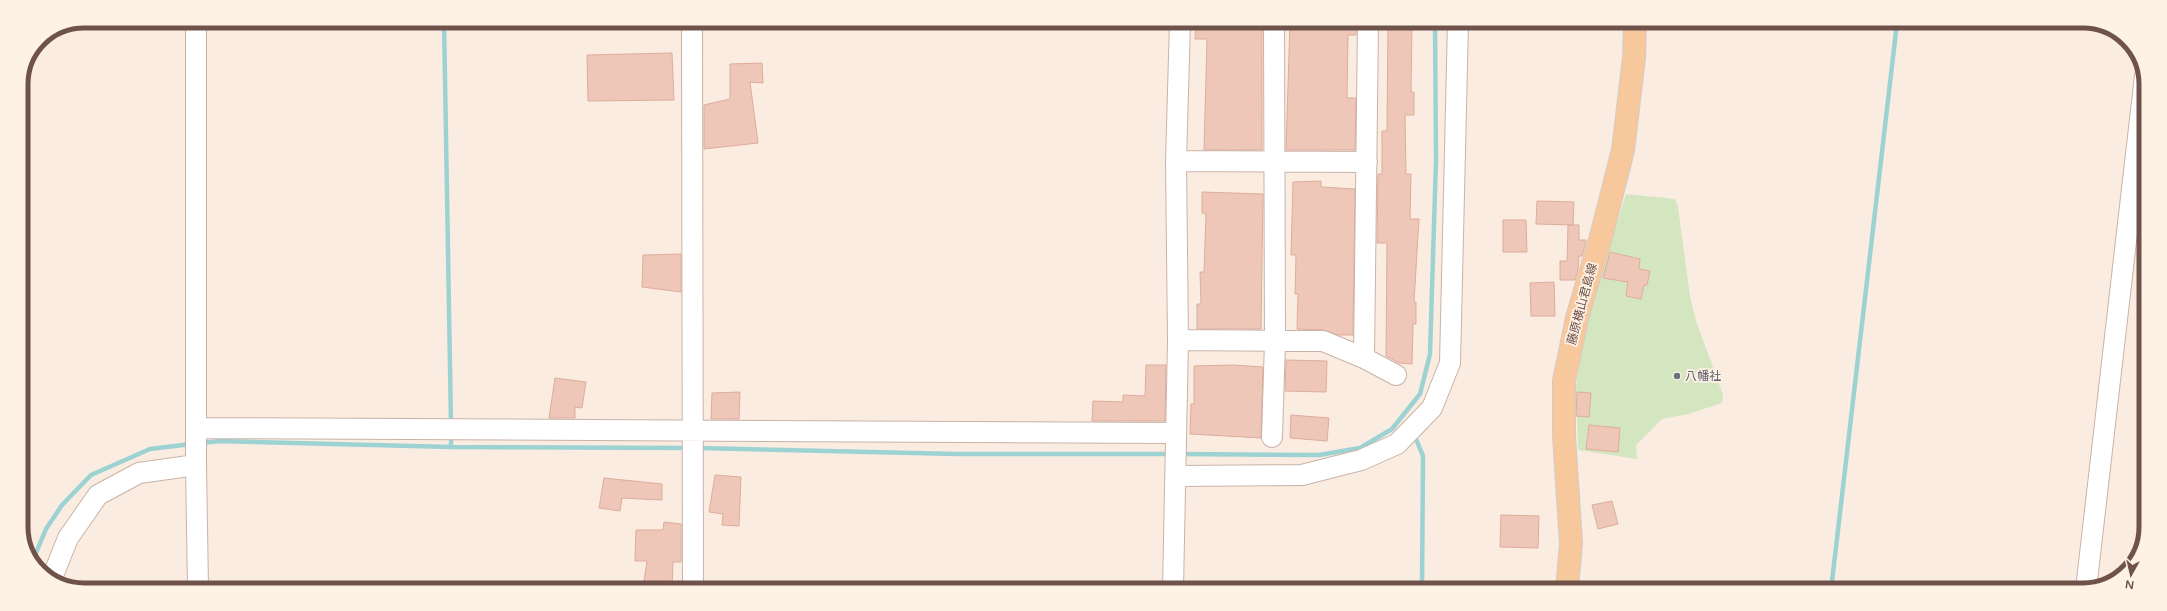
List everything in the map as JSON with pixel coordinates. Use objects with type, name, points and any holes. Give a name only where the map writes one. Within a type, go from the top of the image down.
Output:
[{"type":"main road","name":"藤原横山君島線","points":[[1568,583],[1571,543],[1564,436],[1564,381],[1577,318],[1602,233],[1623,150],[1634,58],[1635,28]]},
{"type":"street","points":[[196,28],[198,428],[196,465],[198,583]]},
{"type":"street","points":[[692,28],[693,583]]},
{"type":"street","points":[[1173,583],[1178,340],[1176,161],[1180,28]]},
{"type":"street","points":[[1272,436],[1275,161],[1274,28]]},
{"type":"street","points":[[1364,358],[1368,28]]},
{"type":"street","points":[[1175,476],[1302,475],[1361,460],[1397,444],[1432,408],[1450,363],[1458,28]]},
{"type":"street","points":[[2087,583],[2139,128]]},
{"type":"street","points":[[1176,161],[1367,162]]},
{"type":"street","points":[[1178,340],[1274,342],[1323,341],[1364,358],[1396,375]]},
{"type":"street","points":[[198,428],[692,430],[1176,437]]},
{"type":"street","points":[[54,574],[68,538],[98,495],[139,473],[196,465]]},
{"type":"green space","points":[[1626,194],[1675,199],[1678,207],[1690,296],[1696,321],[1723,395],[1722,403],[1688,414],[1662,419],[1636,445],[1637,459],[1578,450],[1576,385],[1583,341],[1594,298]]},
{"type":"building","points":[[1196,28],[1262,28],[1262,150],[1204,150],[1207,39],[1195,39]]},
{"type":"building","points":[[1290,28],[1356,28],[1356,35],[1348,35],[1347,98],[1356,98],[1355,150],[1286,150]]},
{"type":"building","points":[[1388,28],[1412,28],[1411,92],[1414,92],[1414,115],[1405,115],[1406,174],[1411,174],[1410,219],[1419,219],[1414,302],[1416,302],[1416,324],[1413,324],[1412,364],[1399,363],[1386,356],[1387,243],[1377,243],[1378,174],[1382,174],[1382,131],[1387,131]]},
{"type":"building","points":[[672,53],[674,100],[588,101],[587,55]]},
{"type":"building","points":[[762,63],[763,83],[750,82],[758,143],[704,149],[704,105],[730,99],[730,64]]},
{"type":"building","points":[[1321,181],[1321,187],[1355,189],[1353,335],[1338,335],[1323,330],[1297,329],[1298,294],[1295,294],[1296,255],[1291,255],[1293,182]]},
{"type":"building","points":[[1202,192],[1263,194],[1261,329],[1197,329],[1197,304],[1201,304],[1200,272],[1204,272],[1206,214],[1202,213]]},
{"type":"building","points":[[1537,201],[1574,202],[1573,225],[1536,224]]},
{"type":"building","points":[[1503,220],[1526,220],[1527,252],[1503,252]]},
{"type":"building","points":[[1568,225],[1579,225],[1579,240],[1586,240],[1586,242],[1582,256],[1579,256],[1575,280],[1560,280],[1560,261],[1567,261]]},
{"type":"building","points":[[1610,252],[1640,259],[1639,269],[1650,271],[1647,285],[1644,285],[1641,299],[1626,296],[1628,282],[1603,278]]},
{"type":"building","points":[[681,254],[681,292],[642,287],[643,255]]},
{"type":"building","points":[[1554,282],[1555,316],[1531,316],[1530,283]]},
{"type":"building","points":[[1286,360],[1327,361],[1326,392],[1285,391]]},
{"type":"building","points":[[1146,365],[1166,365],[1165,421],[1092,421],[1093,401],[1123,402],[1123,395],[1145,396]]},
{"type":"building","points":[[1233,365],[1263,367],[1261,438],[1190,434],[1191,404],[1194,404],[1194,366]]},
{"type":"building","points":[[555,378],[586,382],[582,408],[575,407],[575,418],[549,418]]},
{"type":"building","points":[[740,392],[739,419],[711,419],[712,393]]},
{"type":"building","points":[[1577,392],[1591,393],[1589,417],[1576,416]]},
{"type":"building","points":[[1291,415],[1329,418],[1327,441],[1290,438]]},
{"type":"building","points":[[1589,425],[1620,428],[1618,452],[1586,449]]},
{"type":"building","points":[[715,475],[741,477],[739,526],[722,525],[723,514],[709,512]]},
{"type":"building","points":[[604,478],[662,484],[662,500],[622,498],[620,511],[599,508]]},
{"type":"building","points":[[1612,501],[1618,524],[1598,529],[1592,505]]},
{"type":"building","points":[[1501,515],[1539,516],[1538,548],[1500,547]]},
{"type":"building","points":[[664,522],[681,524],[681,562],[673,562],[672,583],[644,583],[647,561],[635,561],[636,530],[663,530]]},
{"type":"waterway","points":[[444,28],[451,424]]},
{"type":"waterway","points":[[1181,454],[1319,455],[1360,448],[1392,429],[1420,394],[1430,354],[1436,160],[1435,28]]},
{"type":"waterway","points":[[1832,583],[1896,28]]},
{"type":"waterway","points":[[201,443],[220,441],[451,447],[451,435]]},
{"type":"waterway","points":[[1412,435],[1416,439],[1423,456],[1422,583]]},
{"type":"waterway","points":[[35,555],[46,529],[62,505],[91,475],[150,449],[191,444]]},
{"type":"waterway","points":[[451,447],[688,448]]},
{"type":"waterway","points":[[697,448],[956,454],[1172,454]]},
{"type":"place","name":"八幡社","points":[[1677,376]]}]
